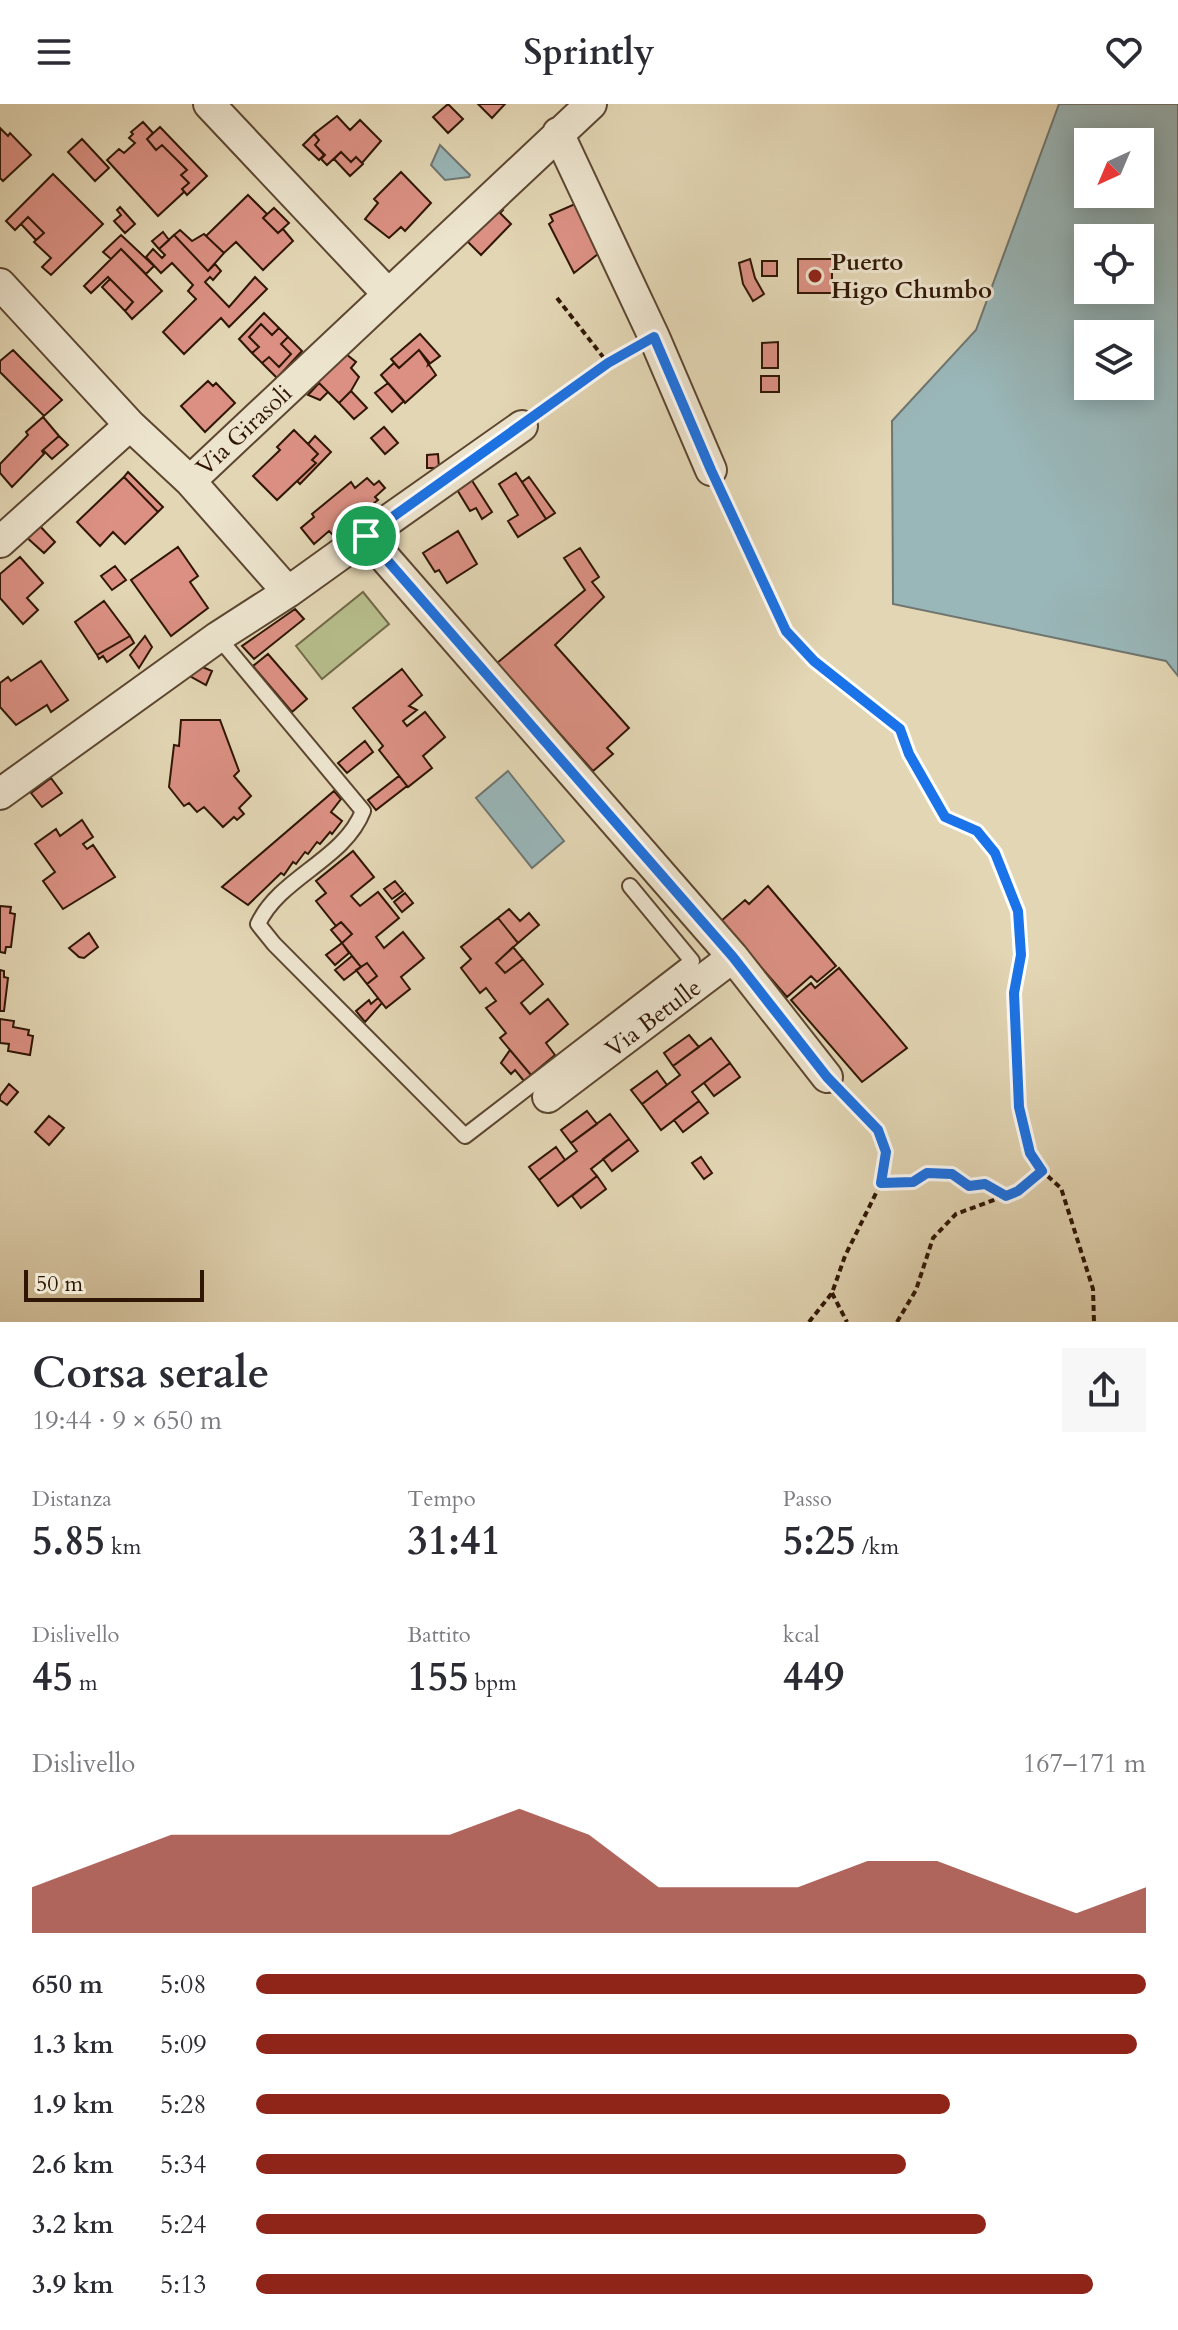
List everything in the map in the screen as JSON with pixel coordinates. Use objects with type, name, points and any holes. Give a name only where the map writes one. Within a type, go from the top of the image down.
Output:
[{"type":"street","points":[[209,104],[388,294]]},
{"type":"street","name":"Via Girasoli","points":[[288,592],[190,481],[591,104]]},
{"type":"street","points":[[558,133],[654,337],[711,470]]},
{"type":"street","points":[[0,284],[130,425],[190,481]]},
{"type":"street","points":[[0,542],[130,425]]},
{"type":"street","points":[[0,794],[218,637],[288,592],[522,426]]},
{"type":"street","points":[[366,536],[733,957],[827,1077]]},
{"type":"street","name":"Via Betulle","points":[[548,1097],[733,957]]},
{"type":"lane","points":[[218,637],[363,811],[357,825],[349,833],[267,906],[258,924],[274,944],[465,1136],[692,961],[630,886]]},
{"type":"path","points":[[557,298],[608,363]]},
{"type":"path","points":[[522,426],[608,363],[654,337]]},
{"type":"path","points":[[711,470],[786,631],[814,661],[900,729],[909,754],[945,817],[977,831],[995,853],[1018,911],[1021,955],[1014,993],[1019,1107],[1030,1153],[1042,1171],[1061,1188],[1093,1289],[1094,1322]]},
{"type":"path","points":[[809,1322],[832,1293],[845,1256],[881,1183],[886,1152],[878,1130],[827,1077]]},
{"type":"path","points":[[897,1322],[916,1290],[933,1238],[956,1214],[1018,1191],[1042,1171]]},
{"type":"path","points":[[881,1183],[913,1182],[927,1173],[952,1174],[969,1186],[985,1184],[1006,1196]]},
{"type":"path","points":[[832,1293],[847,1322]]},
{"type":"green space","points":[[363,592],[389,624],[322,679],[296,646]]},
{"type":"water","points":[[1059,104],[1178,104],[1178,676],[1166,661],[893,604],[892,421],[976,330]]},
{"type":"water","points":[[440,145],[469,177],[445,180],[431,165]]},
{"type":"water","points":[[508,771],[564,841],[532,868],[476,798]]},
{"type":"building","points":[[448,104],[463,119],[448,133],[433,117]]},
{"type":"building","points":[[478,104],[505,104],[492,118]]},
{"type":"building","points":[[337,116],[350,130],[360,120],[381,141],[362,163],[356,157],[351,162],[341,152],[327,165],[321,159],[325,155],[315,145],[319,140],[314,134]]},
{"type":"building","points":[[143,122],[153,133],[147,139],[156,150],[162,145],[187,170],[181,175],[189,183],[182,189],[184,192],[158,216],[107,160],[119,149],[124,153],[135,143],[129,138],[133,134],[131,132]]},
{"type":"building","points":[[160,127],[207,176],[187,195],[182,189],[189,183],[181,175],[187,170],[162,145],[156,150],[147,139]]},
{"type":"building","points":[[0,128],[8,136],[10,133],[31,155],[3,181],[0,178]]},
{"type":"building","points":[[314,134],[319,140],[315,145],[324,155],[319,160],[303,145]]},
{"type":"building","points":[[82,139],[109,168],[95,181],[68,152]]},
{"type":"building","points":[[341,152],[351,162],[356,157],[363,164],[350,176],[334,159]]},
{"type":"building","points":[[401,172],[431,203],[405,231],[401,227],[389,238],[365,219],[378,203],[374,199]]},
{"type":"building","points":[[53,174],[103,224],[51,275],[42,267],[51,258],[34,242],[44,233],[28,217],[15,230],[6,221]]},
{"type":"building","points":[[248,195],[267,214],[263,218],[278,233],[283,229],[293,241],[263,270],[236,242],[224,253],[206,236]]},
{"type":"building","points":[[575,204],[598,254],[574,273],[549,224],[553,221],[550,215]]},
{"type":"building","points":[[498,206],[503,210],[500,213],[511,224],[481,255],[465,239]]},
{"type":"building","points":[[120,207],[135,224],[125,233],[114,221],[121,215],[117,210]]},
{"type":"building","points":[[274,208],[289,223],[278,233],[263,218]]},
{"type":"building","points":[[28,217],[44,233],[36,240],[21,224]]},
{"type":"building","points":[[180,230],[192,241],[204,234],[224,253],[208,271],[174,235]]},
{"type":"building","points":[[163,232],[169,240],[159,249],[152,241]]},
{"type":"building","points":[[121,235],[154,266],[146,274],[121,249],[111,259],[103,252]]},
{"type":"building","points":[[174,235],[208,271],[215,264],[221,271],[213,280],[210,277],[205,282],[229,307],[255,277],[267,289],[229,327],[221,318],[184,354],[163,332],[196,299],[188,291],[193,285],[172,263],[161,273],[146,257],[153,249],[162,258],[165,255],[159,249]]},
{"type":"building","points":[[121,249],[162,291],[132,319],[125,311],[133,302],[108,277],[91,293],[84,286]]},
{"type":"building","points":[[750,259],[755,278],[764,294],[753,301],[743,284],[739,263]]},
{"type":"building","name":"Puerto Higo Chumbo","points":[[798,259],[832,259],[832,293],[798,293]]},
{"type":"building","points":[[762,261],[777,261],[777,276],[762,276]]},
{"type":"building","points":[[110,279],[133,302],[125,311],[102,287]]},
{"type":"building","points":[[264,313],[279,328],[272,335],[261,324],[249,337],[259,347],[252,353],[239,339]]},
{"type":"building","points":[[261,324],[272,335],[279,328],[288,337],[281,344],[291,354],[279,367],[269,357],[262,363],[252,353],[259,347],[249,337]]},
{"type":"building","points":[[420,334],[440,356],[428,365],[429,362],[419,350],[399,368],[391,359]]},
{"type":"building","points":[[288,337],[302,351],[277,378],[262,363],[269,357],[279,367],[291,354],[281,344]]},
{"type":"building","points":[[778,342],[778,368],[762,368],[762,343]]},
{"type":"building","points":[[13,350],[62,400],[44,416],[0,372],[0,361]]},
{"type":"building","points":[[419,350],[436,375],[405,403],[381,375],[394,363],[399,368]]},
{"type":"building","points":[[346,354],[356,362],[351,368],[359,377],[339,403],[318,382]]},
{"type":"building","points":[[761,376],[779,376],[779,392],[761,392]]},
{"type":"building","points":[[208,381],[213,386],[216,383],[235,403],[205,432],[181,406]]},
{"type":"building","points":[[319,383],[328,392],[320,400],[308,395]]},
{"type":"building","points":[[388,383],[404,401],[392,412],[375,393]]},
{"type":"building","points":[[351,391],[367,408],[354,419],[339,403]]},
{"type":"building","points":[[43,417],[59,436],[12,487],[0,473],[0,464],[28,435],[26,432]]},
{"type":"building","points":[[384,427],[398,443],[385,454],[371,438]]},
{"type":"building","points":[[294,430],[318,454],[312,460],[316,463],[277,500],[253,476],[280,450],[277,447]]},
{"type":"building","points":[[59,436],[68,445],[52,459],[43,450]]},
{"type":"building","points":[[315,436],[331,452],[300,484],[297,481],[316,463],[312,460],[318,454],[308,444]]},
{"type":"building","points":[[438,454],[439,468],[427,468],[427,455]]},
{"type":"building","points":[[128,472],[163,507],[158,512],[124,477]]},
{"type":"building","points":[[516,473],[546,519],[518,537],[508,521],[518,515],[499,484]]},
{"type":"building","points":[[124,477],[158,512],[125,544],[113,532],[100,546],[77,522]]},
{"type":"building","points":[[529,477],[555,513],[546,519],[522,482]]},
{"type":"building","points":[[367,478],[374,485],[379,481],[385,488],[375,497],[378,500],[333,535],[329,531],[314,544],[301,528],[314,517],[312,514],[351,482],[355,488]]},
{"type":"building","points":[[471,479],[492,512],[482,519],[476,508],[470,511],[456,488]]},
{"type":"building","points":[[37,523],[55,542],[44,553],[24,535]]},
{"type":"building","points":[[458,531],[477,564],[447,583],[439,570],[435,572],[423,553]]},
{"type":"building","points":[[178,547],[198,576],[190,582],[208,608],[171,636],[131,580]]},
{"type":"building","points":[[580,548],[599,577],[592,582],[604,597],[555,645],[629,728],[607,748],[613,754],[593,771],[497,663],[585,590],[564,558]]},
{"type":"building","points":[[20,557],[43,583],[27,598],[38,610],[23,624],[0,598],[0,574]]},
{"type":"building","points":[[115,566],[126,580],[112,590],[101,576]]},
{"type":"building","points":[[104,601],[130,636],[97,655],[75,622]]},
{"type":"building","points":[[295,609],[304,619],[254,659],[242,646]]},
{"type":"building","points":[[130,636],[134,643],[107,662],[103,656],[99,659],[97,655]]},
{"type":"building","points":[[145,636],[152,647],[139,668],[130,655]]},
{"type":"building","points":[[268,654],[307,699],[292,712],[253,666]]},
{"type":"building","points":[[41,661],[68,700],[51,712],[47,705],[16,725],[0,707],[0,683],[8,677],[11,681]]},
{"type":"building","points":[[200,666],[212,671],[206,685],[188,675]]},
{"type":"building","points":[[402,669],[422,695],[409,706],[417,710],[403,721],[407,726],[425,712],[445,737],[423,756],[432,768],[408,787],[379,750],[383,746],[353,708]]},
{"type":"building","points":[[181,720],[220,720],[239,771],[234,776],[251,796],[239,808],[244,814],[237,820],[234,817],[223,827],[204,807],[197,812],[189,803],[184,806],[169,787],[174,745],[179,746]]},
{"type":"building","points":[[365,741],[373,752],[347,773],[338,763]]},
{"type":"building","points":[[399,776],[407,786],[376,810],[368,800]]},
{"type":"building","points":[[51,778],[62,793],[42,807],[31,793]]},
{"type":"building","points":[[334,791],[341,799],[331,812],[342,821],[332,834],[330,832],[320,844],[317,842],[308,854],[305,852],[296,864],[293,862],[284,875],[281,873],[248,905],[222,887]]},
{"type":"building","points":[[82,820],[93,837],[83,844],[87,849],[93,845],[115,877],[63,909],[43,881],[55,872],[35,844],[56,829],[60,836]]},
{"type":"building","points":[[353,851],[374,877],[351,896],[360,906],[378,892],[399,918],[376,937],[384,948],[403,932],[424,958],[401,977],[410,989],[386,1008],[367,984],[377,976],[367,963],[361,967],[342,943],[352,934],[341,922],[336,926],[316,901],[326,893],[316,881]]},
{"type":"building","points":[[395,881],[403,891],[392,899],[384,889]]},
{"type":"building","points":[[768,886],[836,966],[817,982],[811,976],[787,997],[721,921],[745,900],[749,904]]},
{"type":"building","points":[[405,893],[413,903],[402,912],[394,902]]},
{"type":"building","points":[[0,906],[11,907],[10,913],[15,914],[11,947],[6,947],[5,953],[0,952]]},
{"type":"building","points":[[509,909],[520,921],[529,913],[539,925],[518,943],[498,918]]},
{"type":"building","points":[[498,918],[518,943],[496,963],[505,973],[523,959],[543,984],[521,1003],[530,1014],[548,999],[568,1024],[546,1043],[555,1055],[531,1075],[500,1038],[506,1033],[486,1008],[496,1001],[486,988],[480,993],[461,968],[471,959],[461,947]]},
{"type":"building","points":[[341,922],[352,934],[342,943],[331,930]]},
{"type":"building","points":[[89,933],[98,947],[84,958],[79,957],[69,948]]},
{"type":"building","points":[[342,943],[349,953],[335,965],[326,955]]},
{"type":"building","points":[[513,947],[523,959],[505,973],[496,963]]},
{"type":"building","points":[[352,956],[361,967],[344,980],[335,970]]},
{"type":"building","points":[[367,963],[377,976],[367,984],[356,970]]},
{"type":"building","points":[[839,968],[907,1048],[862,1082],[791,1000],[811,983],[815,988]]},
{"type":"building","points":[[0,970],[8,978],[4,1011],[0,1011]]},
{"type":"building","points":[[378,998],[382,1003],[365,1022],[356,1011],[369,1000],[371,1004]]},
{"type":"building","points":[[0,1019],[14,1021],[13,1027],[29,1030],[28,1035],[33,1036],[30,1055],[8,1051],[9,1044],[0,1043]]},
{"type":"building","points":[[689,1035],[699,1047],[673,1066],[664,1053]]},
{"type":"building","points":[[711,1038],[730,1063],[692,1092],[699,1101],[661,1130],[642,1104],[680,1075],[673,1066]]},
{"type":"building","points":[[510,1050],[531,1075],[524,1081],[515,1070],[511,1074],[501,1063]]},
{"type":"building","points":[[730,1063],[740,1077],[714,1096],[704,1083]]},
{"type":"building","points":[[657,1071],[667,1085],[642,1104],[631,1090]]},
{"type":"building","points":[[9,1084],[18,1092],[7,1105],[0,1100],[0,1096]]},
{"type":"building","points":[[699,1101],[708,1113],[683,1132],[674,1120]]},
{"type":"building","points":[[587,1111],[597,1124],[571,1143],[561,1130]]},
{"type":"building","points":[[610,1114],[629,1139],[591,1169],[597,1176],[558,1206],[539,1180],[577,1151],[571,1143]]},
{"type":"building","points":[[49,1116],[64,1128],[49,1145],[35,1132]]},
{"type":"building","points":[[629,1139],[638,1151],[612,1171],[603,1159]]},
{"type":"building","points":[[556,1147],[565,1160],[539,1180],[529,1167]]},
{"type":"building","points":[[701,1157],[712,1173],[704,1179],[692,1163]]},
{"type":"building","points":[[597,1176],[606,1189],[581,1208],[572,1196]]},
{"type":"place","name":"Puerto Higo Chumbo","points":[[815,276]]},
{"type":"route","points":[[654,337],[711,470],[786,631],[814,661],[900,729],[909,754],[945,817],[977,831],[995,853],[1018,911],[1021,955],[1014,993],[1019,1107],[1030,1153],[1042,1171],[1018,1191],[1006,1196],[985,1184],[969,1186],[952,1174],[927,1173],[913,1182],[881,1183],[886,1152],[878,1130],[827,1077],[733,957],[366,536],[608,363],[654,337]]}]
